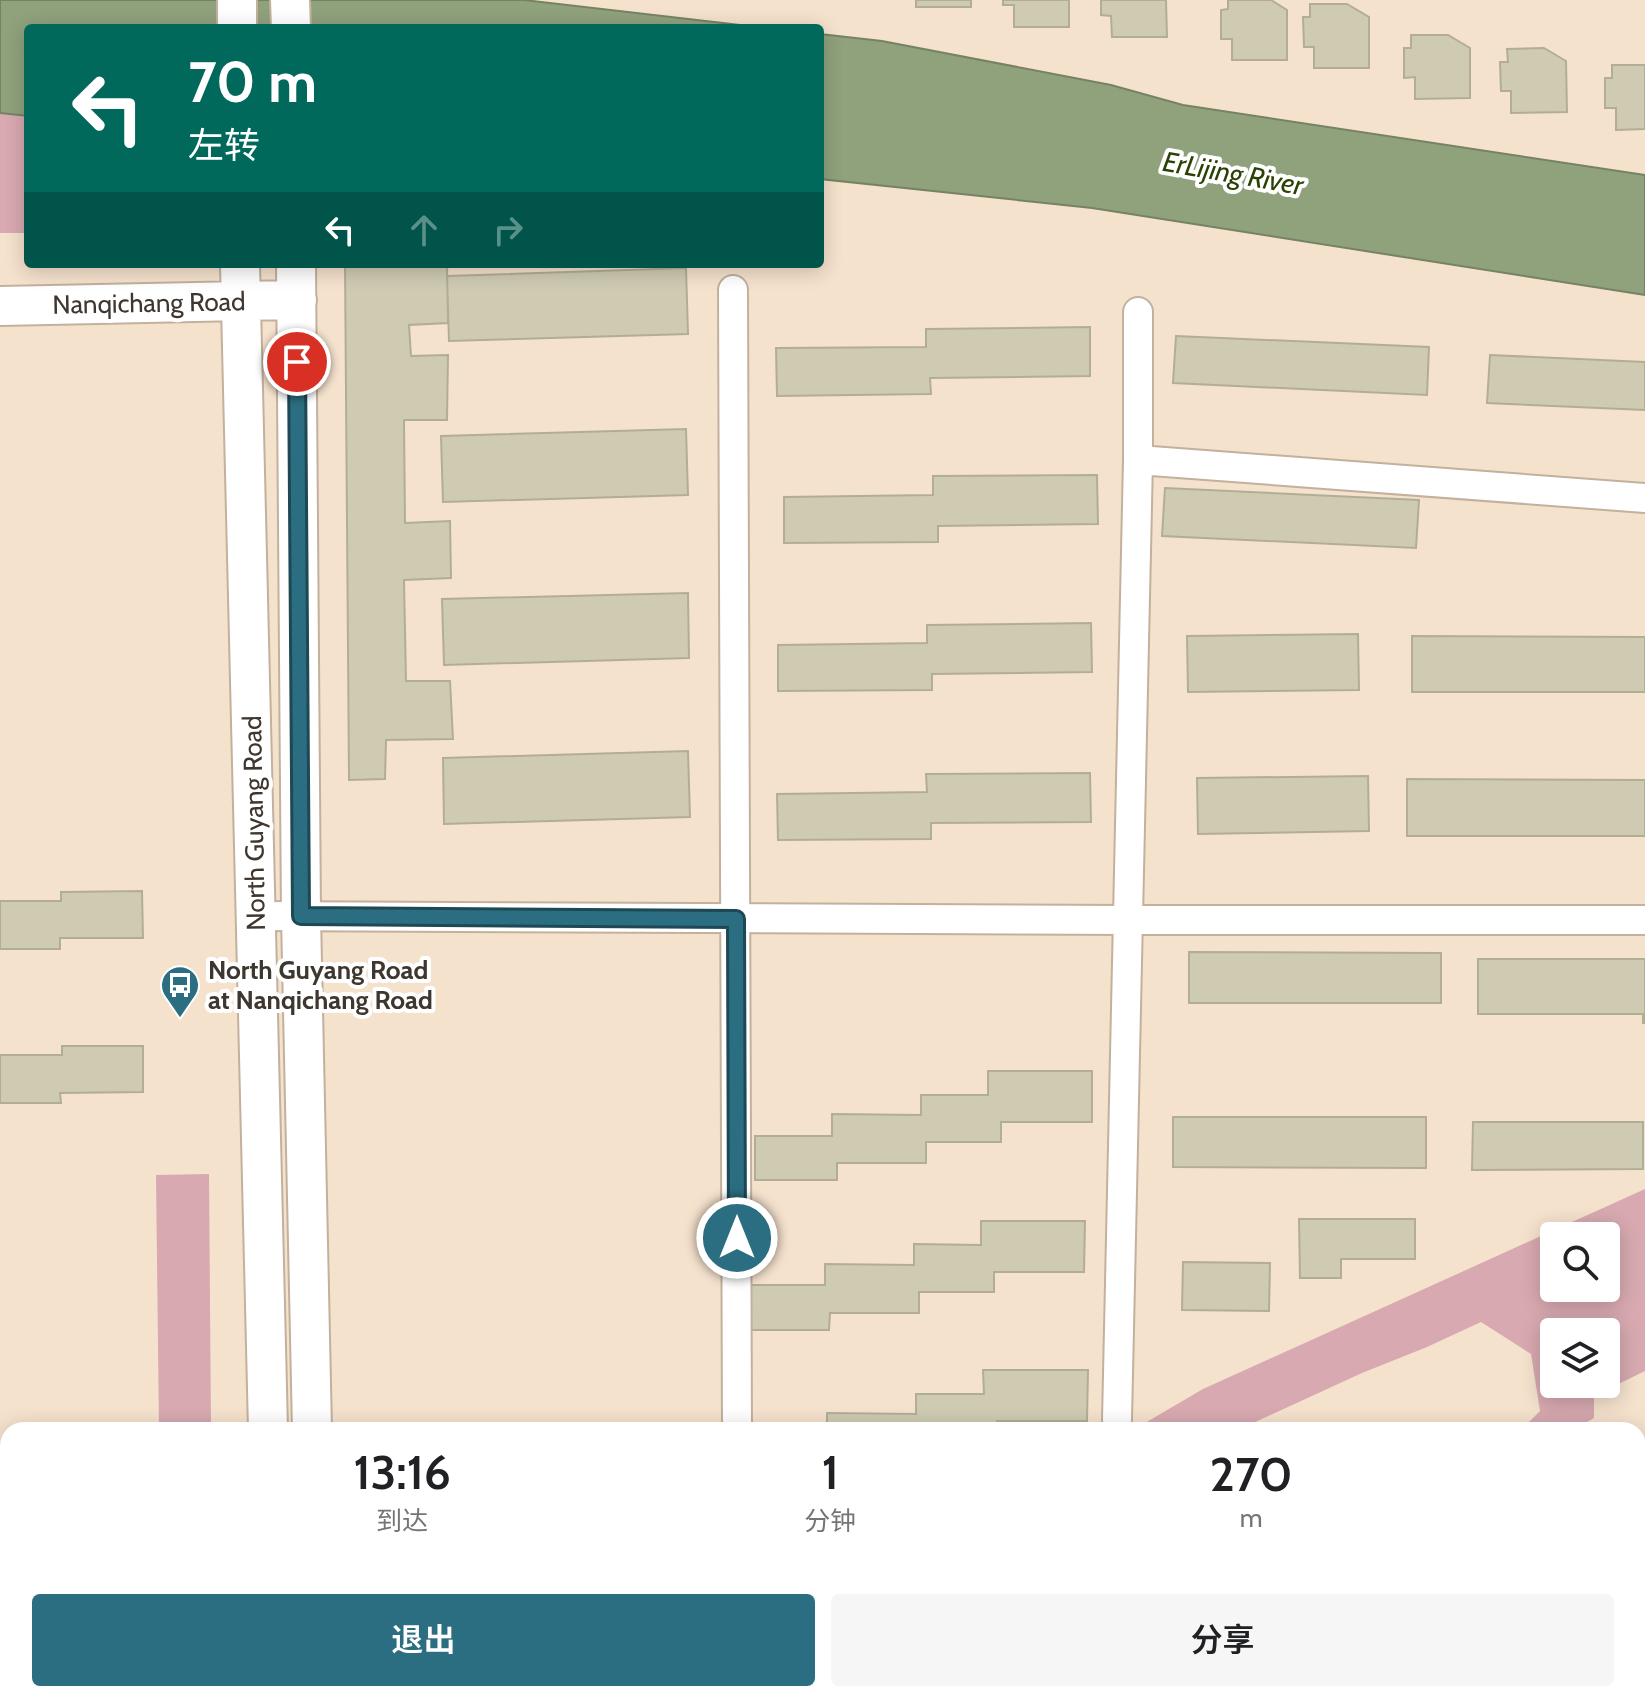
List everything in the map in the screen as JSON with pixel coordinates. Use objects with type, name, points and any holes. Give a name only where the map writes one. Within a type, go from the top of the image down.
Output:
[{"type":"main road","points":[[237,0],[237,24]]},
{"type":"main road","points":[[290,0],[291,24]]},
{"type":"main road","name":"Nanqichang Road","points":[[0,306],[241,282],[297,282]]},
{"type":"main road","name":"North Guyang Road","points":[[241,282],[268,1422]]},
{"type":"main road","name":"North Guyang Road","points":[[297,282],[301,916],[312,1422]]},
{"type":"street","points":[[733,290],[737,1422]]},
{"type":"street","points":[[1117,1420],[1138,460],[1138,312]]},
{"type":"street","points":[[1138,460],[1645,498]]},
{"type":"street","points":[[256,916],[1645,920]]},
{"type":"shaded area","points":[[0,113],[24,116],[24,233],[0,233]]},
{"type":"shaded area","points":[[209,1174],[211,1422],[159,1422],[156,1175]]},
{"type":"shaded area","points":[[1645,1189],[1645,1371],[1620,1383],[1620,1318],[1540,1318],[1540,1398],[1594,1398],[1594,1418],[1587,1422],[1529,1422],[1540,1411],[1531,1354],[1481,1322],[1255,1422],[1147,1422],[1203,1389],[1540,1237],[1540,1302],[1620,1302],[1620,1222],[1572,1222]]},
{"type":"water","points":[[0,0],[524,0],[732,24],[24,24],[24,116],[0,113]]},
{"type":"water","name":"ErLijing River","points":[[824,34],[882,41],[1111,85],[1183,105],[1645,175],[1645,295],[1092,208],[824,179]]},
{"type":"building","points":[[916,0],[971,0],[971,7],[916,7]]},
{"type":"building","points":[[1003,0],[1069,0],[1069,27],[1014,27],[1014,5],[1003,5]]},
{"type":"building","points":[[1101,0],[1166,0],[1167,37],[1112,37],[1111,16],[1101,15]]},
{"type":"building","points":[[1228,0],[1271,0],[1287,10],[1287,60],[1232,60],[1232,39],[1221,39],[1221,10],[1228,9]]},
{"type":"building","points":[[1310,4],[1347,4],[1369,17],[1369,68],[1314,68],[1314,47],[1304,47],[1303,17],[1310,17]]},
{"type":"building","points":[[1411,35],[1448,35],[1470,48],[1470,98],[1415,99],[1415,77],[1404,78],[1404,48],[1411,48]]},
{"type":"building","points":[[1544,48],[1566,61],[1567,112],[1511,113],[1511,91],[1501,91],[1500,62],[1508,62],[1507,49]]},
{"type":"building","points":[[1612,65],[1645,65],[1645,129],[1616,130],[1616,108],[1605,108],[1605,78],[1612,78]]},
{"type":"building","points":[[345,268],[447,268],[448,323],[409,325],[411,356],[448,355],[447,420],[404,420],[405,523],[450,521],[451,578],[404,580],[406,681],[450,681],[453,739],[386,740],[385,779],[349,780]]},
{"type":"building","points":[[686,268],[688,334],[449,341],[447,276]]},
{"type":"building","points":[[1090,327],[1090,376],[930,378],[931,394],[777,396],[776,348],[926,347],[926,329]]},
{"type":"building","points":[[1176,336],[1429,347],[1427,395],[1173,383]]},
{"type":"building","points":[[1490,355],[1645,362],[1645,410],[1487,403]]},
{"type":"building","points":[[686,429],[688,495],[443,502],[441,436]]},
{"type":"building","points":[[1097,475],[1098,524],[938,526],[938,542],[784,543],[784,497],[933,495],[933,476]]},
{"type":"building","points":[[1165,488],[1419,500],[1416,548],[1162,536]]},
{"type":"building","points":[[688,593],[689,658],[444,665],[442,599]]},
{"type":"building","points":[[1091,623],[1092,672],[932,674],[932,690],[778,691],[778,645],[927,643],[927,625]]},
{"type":"building","points":[[1358,634],[1359,690],[1188,692],[1187,636]]},
{"type":"building","points":[[1412,636],[1645,637],[1645,692],[1412,692]]},
{"type":"building","points":[[688,751],[690,817],[444,824],[443,758]]},
{"type":"building","points":[[1090,773],[1091,822],[931,823],[931,839],[778,840],[777,794],[927,792],[926,774]]},
{"type":"building","points":[[1368,776],[1369,831],[1198,834],[1197,778]]},
{"type":"building","points":[[1407,779],[1645,780],[1645,836],[1407,836]]},
{"type":"building","points":[[142,891],[143,938],[60,938],[60,949],[0,949],[0,901],[61,901],[61,892]]},
{"type":"building","points":[[1189,952],[1441,953],[1441,1003],[1189,1003]]},
{"type":"building","points":[[1478,959],[1645,959],[1645,1023],[1643,1014],[1478,1014]]},
{"type":"building","points":[[62,1046],[143,1046],[143,1092],[60,1093],[61,1103],[0,1103],[0,1055],[62,1055]]},
{"type":"building","points":[[988,1071],[1092,1071],[1092,1122],[1001,1122],[1001,1142],[926,1142],[926,1163],[837,1163],[837,1180],[755,1180],[755,1136],[832,1136],[832,1114],[921,1115],[921,1095],[988,1095]]},
{"type":"building","points":[[1173,1117],[1426,1117],[1426,1168],[1173,1167]]},
{"type":"building","points":[[1473,1122],[1643,1122],[1643,1169],[1472,1170]]},
{"type":"building","points":[[1299,1219],[1415,1219],[1415,1259],[1341,1259],[1341,1278],[1300,1278]]},
{"type":"building","points":[[981,1221],[1085,1221],[1084,1272],[994,1272],[994,1292],[919,1292],[919,1313],[830,1313],[829,1330],[748,1330],[748,1285],[825,1285],[825,1264],[914,1265],[914,1244],[981,1245]]},
{"type":"building","points":[[1183,1262],[1270,1263],[1269,1311],[1182,1310]]},
{"type":"building","points":[[983,1370],[1088,1370],[1087,1421],[827,1422],[827,1413],[916,1414],[916,1394],[984,1394]]},
{"type":"place","name":"North Guyang Road at Nanqichang Road","points":[[180,1019]]},
{"type":"route","points":[[297,362],[301,916],[736,919],[737,1238]]}]
